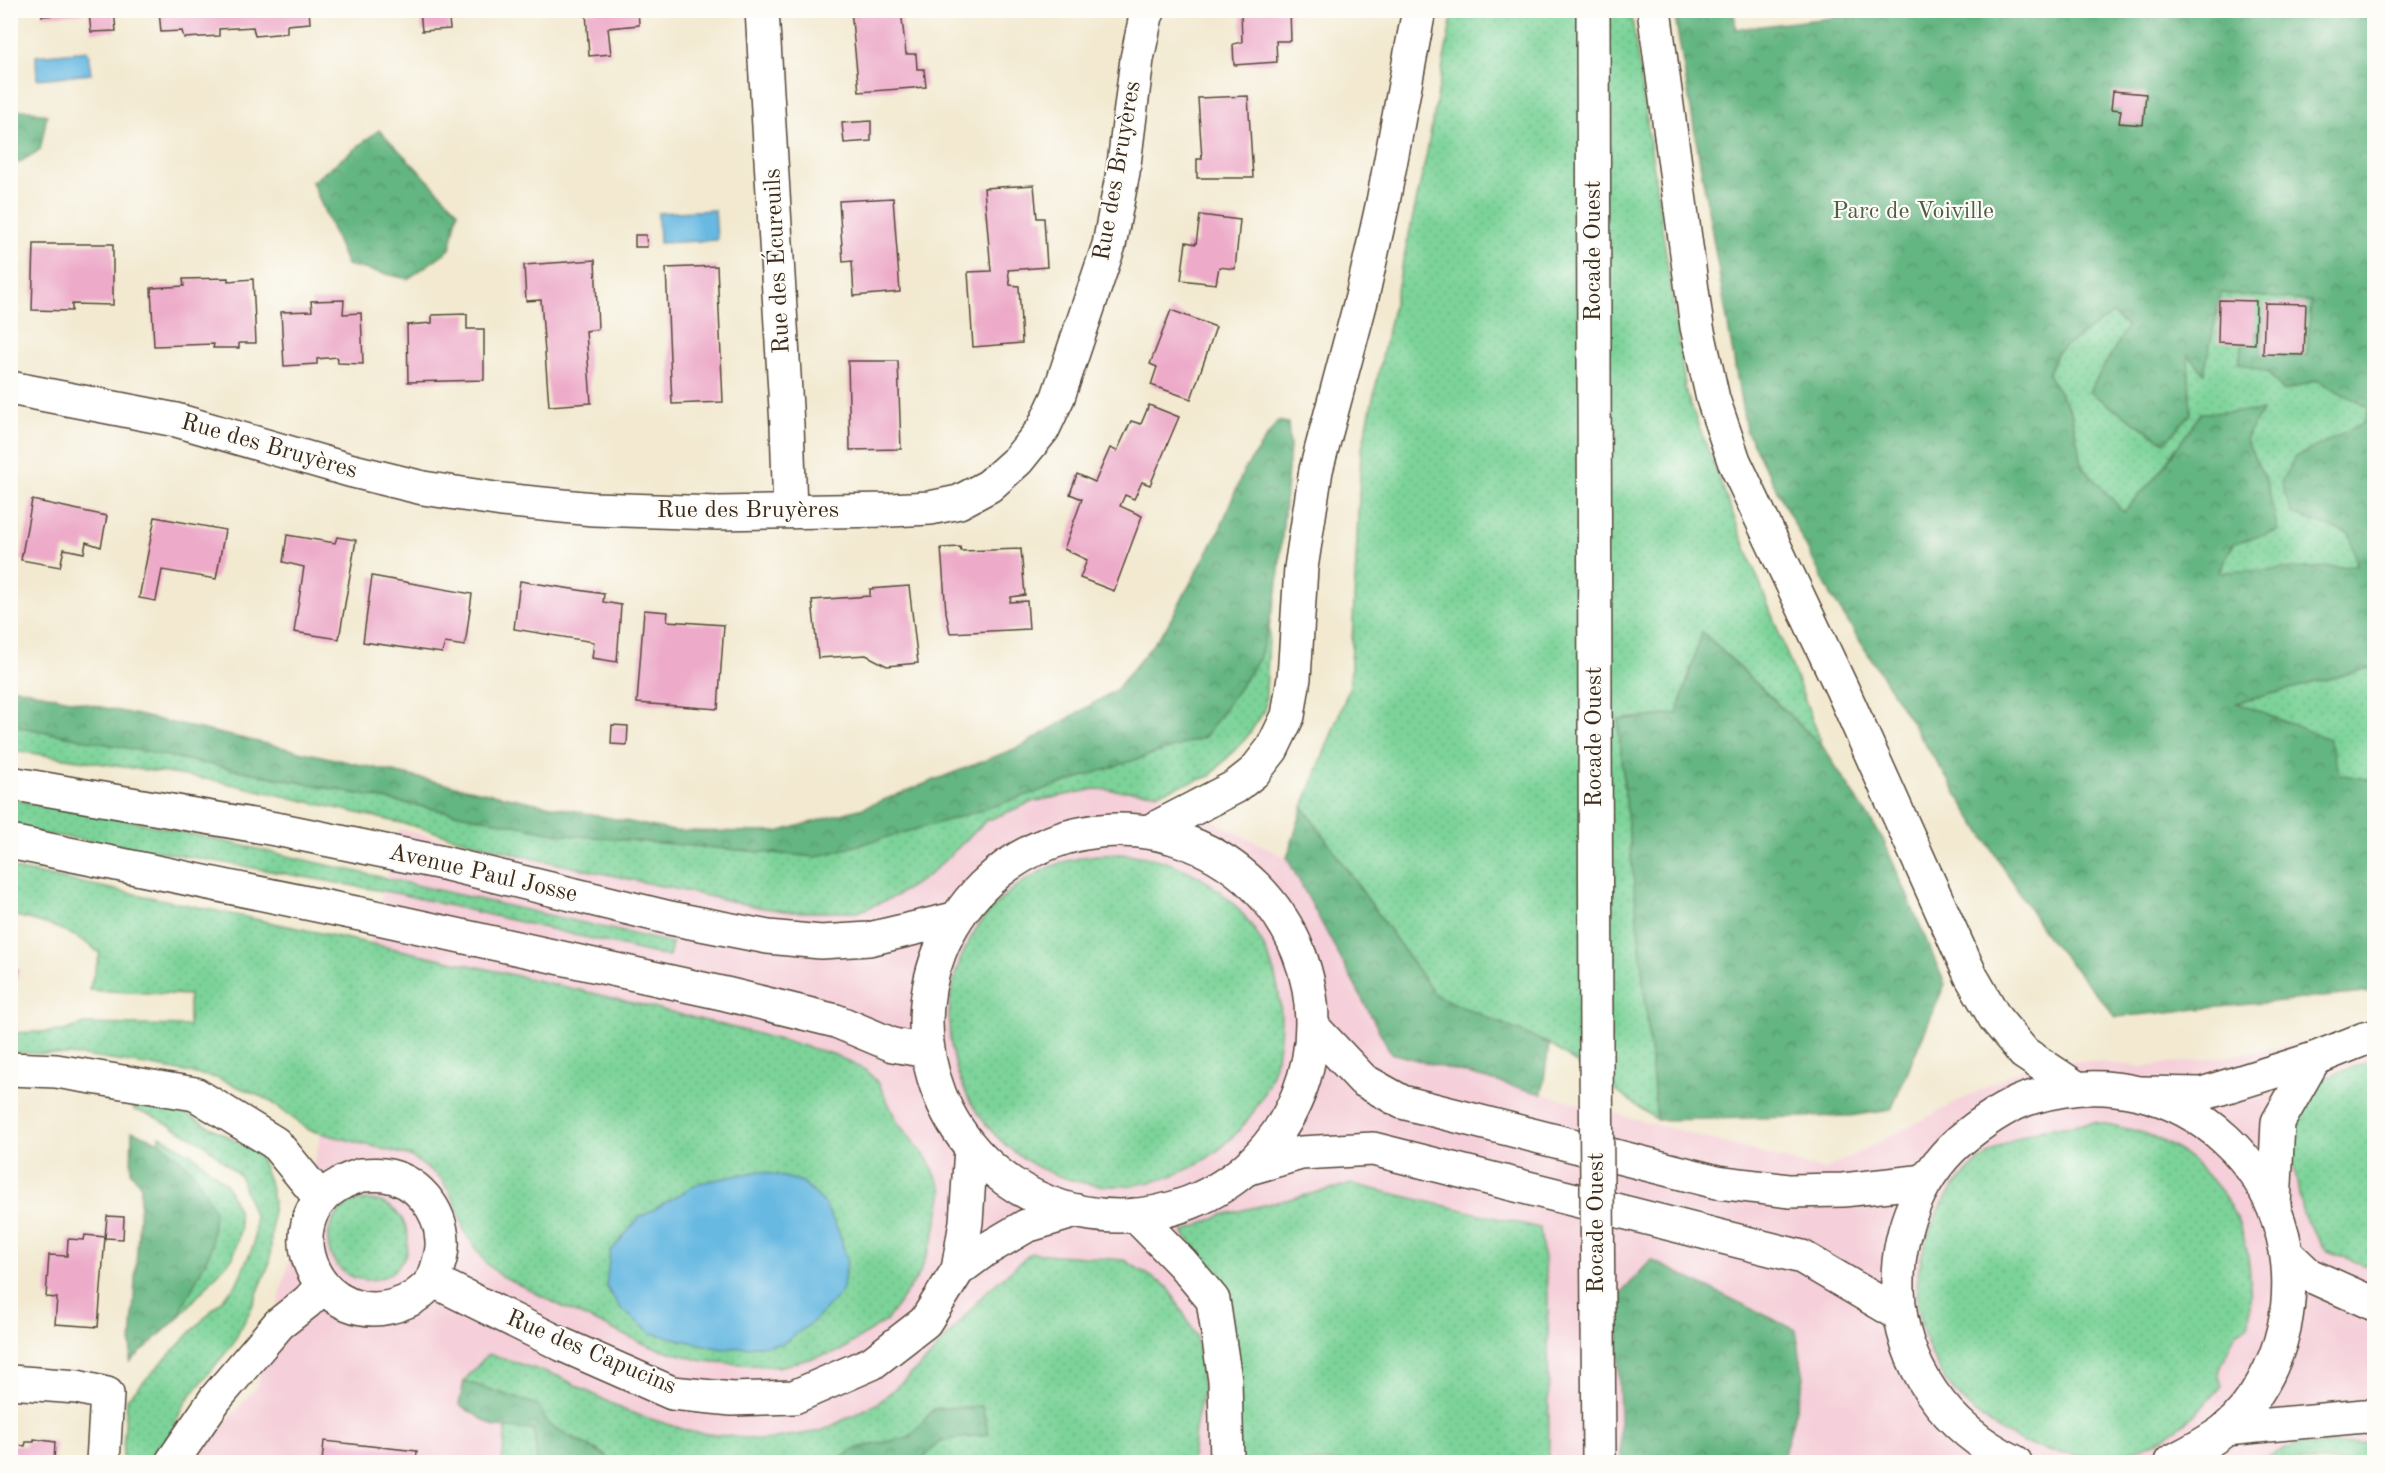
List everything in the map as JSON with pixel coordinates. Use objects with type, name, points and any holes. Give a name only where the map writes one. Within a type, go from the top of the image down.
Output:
[{"type":"main road","name":"Rue des Écureuils","points":[[762,10],[788,425],[790,511]]},
{"type":"main road","points":[[1150,831],[1182,812],[1235,787],[1254,772],[1272,749],[1288,716],[1294,678],[1301,568],[1316,471],[1365,286],[1419,10]]},
{"type":"main road","name":"Rocade Ouest","points":[[1593,10],[1599,1462]]},
{"type":"main road","points":[[1654,10],[1697,327],[1713,399],[1734,461],[1976,984],[1995,1018],[2024,1053],[2077,1088]]},
{"type":"main road","name":"Rue des Bruyères","points":[[10,388],[176,420],[349,470],[423,488],[502,500],[593,509],[718,513],[930,508],[959,502],[989,486],[1018,460],[1042,429],[1072,362],[1109,245],[1123,172],[1137,59],[1147,13]]},
{"type":"main road","name":"Avenue Paul Josse","points":[[10,783],[281,830],[432,861],[670,918],[768,937],[821,942],[869,939],[954,919]]},
{"type":"main road","points":[[1093,830],[1150,831],[1189,842],[1224,859],[1255,884],[1281,915],[1299,950],[1310,987],[1313,1027],[1310,1059],[1287,1120],[1268,1147],[1245,1170],[1220,1188],[1193,1202],[1164,1211],[1105,1216],[1076,1211],[1046,1202],[1018,1188],[993,1170],[971,1148],[942,1103],[927,1051],[925,1017],[928,983],[939,950],[954,919],[991,876],[1039,846],[1093,830]]},
{"type":"main road","points":[[10,842],[365,915],[726,994],[836,1021],[893,1045],[927,1051]]},
{"type":"main road","points":[[1313,1027],[1363,1080],[1402,1102],[1717,1182],[1789,1191],[1843,1190],[1926,1181]]},
{"type":"main road","points":[[1991,1458],[1947,1415],[1916,1368],[1899,1314],[1897,1268],[1906,1223],[1926,1181],[1954,1144],[1990,1117],[2032,1097],[2077,1088],[2108,1088],[2140,1093],[2202,1094],[2314,1059],[2374,1037]]},
{"type":"main road","points":[[2274,1206],[2278,1122],[2314,1059]]},
{"type":"main road","points":[[10,1069],[56,1071],[195,1094],[275,1143],[321,1199]]},
{"type":"main road","points":[[2140,1093],[2183,1109],[2221,1134],[2252,1167],[2274,1206],[2283,1230],[2288,1255],[2289,1303],[2279,1350],[2258,1393],[2226,1429],[2171,1462]]},
{"type":"main road","name":"Rue des Capucins","points":[[958,1270],[966,1222],[971,1148]]},
{"type":"main road","points":[[1245,1170],[1301,1153],[1373,1149],[1802,1257],[1899,1314]]},
{"type":"main road","points":[[361,1175],[385,1175],[407,1183],[425,1197],[438,1218],[442,1241],[434,1281],[412,1299],[392,1308],[372,1310],[351,1306],[322,1287],[308,1261],[306,1239],[310,1218],[321,1199],[339,1184],[361,1175]]},
{"type":"main road","name":"Rue des Capucins","points":[[434,1281],[563,1345],[672,1393],[732,1400],[794,1397],[872,1363],[925,1322],[958,1270],[985,1250],[1026,1226],[1076,1211]]},
{"type":"main road","points":[[1135,1215],[1182,1263],[1213,1300],[1225,1380],[1227,1462]]},
{"type":"main road","points":[[2288,1255],[2309,1275],[2374,1304]]},
{"type":"main road","points":[[172,1462],[223,1389],[279,1324],[322,1287]]},
{"type":"main road","points":[[10,1382],[77,1387],[107,1394],[103,1462]]},
{"type":"main road","points":[[2226,1429],[2364,1416],[2374,1417]]},
{"type":"shaded area","points":[[1095,789],[1158,793],[1287,858],[1391,1053],[1824,1170],[2033,1063],[2091,1061],[2142,1067],[2224,1057],[2374,1030],[2374,1462],[192,1462],[257,1386],[399,829],[758,907],[791,912],[858,912],[894,897],[928,876],[986,821],[1032,802]]},
{"type":"green space","name":"Parc de Voiville","points":[[1899,10],[2374,11],[2374,667],[2237,703],[2329,739],[2340,774],[2374,781],[2374,992],[2116,1017],[2046,935],[1832,597],[1746,430],[1674,11],[1734,11],[1736,29]],"holes":[[[2221,293],[2311,301],[2307,355],[2285,358],[2259,331],[2243,344],[2238,363],[2269,373],[2283,391],[2317,380],[2370,408],[2363,423],[2295,457],[2281,482],[2292,514],[2350,534],[2357,566],[2218,572],[2234,543],[2278,531],[2267,483],[2245,439],[2262,411],[2201,413],[2160,472],[2124,512],[2083,468],[2071,412],[2048,374],[2057,352],[2113,314],[2127,327],[2089,392],[2165,442],[2191,414],[2188,355],[2204,373]]]},
{"type":"green space","points":[[1453,11],[1631,11],[1686,393],[1823,747],[1703,632],[1677,714],[1618,720],[1657,1120],[1549,1044],[1435,995],[1303,807],[1350,686],[1361,453],[1426,157]]},
{"type":"green space","points":[[29,110],[47,115],[40,150],[11,167],[11,111]]},
{"type":"green space","points":[[379,130],[458,211],[450,249],[408,279],[347,265],[312,182]]},
{"type":"green space","points":[[2221,293],[2311,301],[2308,355],[2285,358],[2269,373],[2283,391],[2317,380],[2370,408],[2363,423],[2342,436],[2293,514],[2350,534],[2358,567],[2218,573],[2267,483],[2245,439],[2261,411],[2175,448],[2160,472],[2124,512],[2083,468],[2071,412],[2048,375],[2057,352],[2113,313],[2127,327],[2188,353],[2204,372]]},
{"type":"green space","points":[[1278,421],[1288,423],[1290,447],[1277,593],[1259,659],[1205,737],[963,816],[816,857],[560,834],[11,725],[11,687],[478,791],[674,831],[777,832],[863,808],[1022,746],[1116,690],[1166,628],[1220,529],[1244,470]]},
{"type":"green space","points":[[1270,616],[1265,710],[1247,737],[1210,776],[1158,793],[1095,789],[1032,802],[986,821],[928,876],[894,897],[858,912],[791,912],[758,907],[527,857],[410,825],[213,780],[11,750],[11,725],[560,834],[816,857],[1204,737],[1259,659]]},
{"type":"green space","points":[[1702,632],[1823,747],[1883,839],[1945,984],[1891,1110],[1850,1116],[1657,1120],[1618,720],[1677,714]]},
{"type":"green space","points":[[2374,667],[2374,781],[2340,774],[2236,703]]},
{"type":"green space","points":[[10,799],[129,820],[672,943],[669,957],[400,894],[163,852],[11,829]]},
{"type":"green space","points":[[1303,807],[1435,995],[1549,1044],[1542,1094],[1391,1053],[1287,858]]},
{"type":"green space","points":[[1115,854],[1147,857],[1178,867],[1207,882],[1232,903],[1253,928],[1268,957],[1278,988],[1281,1020],[1278,1052],[1268,1083],[1253,1112],[1232,1137],[1207,1158],[1178,1173],[1147,1183],[1115,1186],[1083,1183],[1052,1173],[1023,1158],[998,1137],[977,1112],[962,1083],[952,1052],[949,1020],[952,988],[962,957],[977,928],[998,903],[1023,882],[1052,867],[1083,857]]},
{"type":"green space","points":[[11,868],[526,978],[833,1054],[867,1071],[879,1084],[898,1123],[928,1160],[943,1191],[934,1237],[919,1275],[887,1320],[840,1351],[778,1367],[703,1361],[649,1346],[500,1275],[486,1263],[465,1233],[456,1204],[441,1178],[410,1156],[309,1130],[267,1099],[217,1078],[83,1056],[11,1052],[10,1033],[64,1031],[84,1024],[189,1026],[189,995],[89,990],[100,954],[81,939],[70,934],[47,924],[11,915]]},
{"type":"green space","points":[[2374,1059],[2374,1269],[2325,1250],[2302,1212],[2289,1136],[2317,1081]]},
{"type":"green space","points":[[133,1106],[179,1110],[258,1153],[269,1181],[273,1201],[270,1262],[251,1309],[232,1345],[186,1401],[157,1462],[122,1462],[127,1399],[236,1285],[254,1244],[255,1218],[240,1176],[203,1143],[153,1116],[134,1110]]},
{"type":"green space","points":[[2095,1122],[2139,1132],[2169,1145],[2185,1155],[2212,1181],[2224,1196],[2241,1230],[2248,1256],[2251,1295],[2249,1325],[2236,1332],[2218,1373],[2222,1386],[2202,1408],[2167,1435],[2141,1448],[2090,1456],[2055,1452],[2021,1442],[1991,1425],[1964,1403],[1943,1375],[1927,1343],[1918,1308],[1917,1286],[1923,1252],[1934,1220],[1952,1190],[1976,1165],[2005,1144],[2037,1131]]},
{"type":"green space","points":[[132,1131],[160,1142],[193,1171],[214,1210],[211,1250],[177,1319],[130,1362],[141,1185],[131,1173]]},
{"type":"green space","points":[[160,1136],[193,1155],[226,1184],[238,1210],[240,1230],[233,1257],[177,1319],[190,1289],[193,1171],[160,1142]]},
{"type":"green space","points":[[1352,1184],[1540,1228],[1548,1292],[1549,1462],[1240,1462],[1231,1298],[1183,1232],[1222,1215]]},
{"type":"green space","points":[[368,1200],[383,1203],[396,1212],[405,1225],[408,1240],[405,1255],[396,1268],[383,1277],[368,1280],[353,1277],[340,1268],[331,1255],[328,1240],[331,1225],[340,1212],[353,1203]]},
{"type":"green space","points":[[1031,1253],[1124,1260],[1168,1287],[1196,1335],[1203,1389],[1195,1429],[1192,1462],[920,1462],[940,1441],[989,1434],[982,1406],[934,1409],[909,1437],[858,1448],[832,1462],[609,1462],[606,1455],[549,1425],[538,1405],[464,1381],[488,1354],[558,1376],[626,1411],[692,1432],[763,1440],[821,1431],[878,1403],[926,1361],[986,1292]]},
{"type":"green space","points":[[1651,1260],[1796,1330],[1804,1378],[1782,1462],[1621,1462],[1617,1298]]},
{"type":"green space","points":[[464,1381],[538,1405],[549,1425],[606,1456],[609,1462],[537,1462],[534,1430],[495,1427],[459,1405]]},
{"type":"green space","points":[[982,1406],[989,1434],[940,1441],[920,1462],[832,1462],[858,1448],[909,1437],[934,1409]]},
{"type":"green space","points":[[506,1428],[534,1430],[537,1462],[502,1462]]},
{"type":"green space","points":[[2374,1443],[2374,1462],[2254,1462],[2298,1444]]},
{"type":"water","points":[[88,51],[91,74],[37,79],[36,56]]},
{"type":"water","points":[[715,210],[717,240],[659,243],[658,213]]},
{"type":"water","points":[[760,1171],[803,1182],[824,1203],[839,1232],[847,1261],[842,1292],[813,1322],[782,1344],[722,1349],[651,1333],[620,1308],[606,1286],[610,1252],[639,1218],[699,1183]]},
{"type":"building","points":[[42,10],[114,10],[116,31],[91,32],[89,13],[42,16]]},
{"type":"building","points":[[159,10],[309,10],[310,23],[287,25],[287,33],[255,36],[253,27],[219,29],[219,36],[184,38],[182,31],[161,32]]},
{"type":"building","points":[[420,10],[448,10],[450,29],[422,31]]},
{"type":"building","points":[[638,10],[639,25],[608,28],[611,54],[589,56],[586,12]]},
{"type":"building","points":[[851,10],[901,10],[906,54],[916,54],[917,69],[924,69],[926,87],[859,92]]},
{"type":"building","points":[[1241,10],[1290,10],[1291,41],[1276,41],[1277,62],[1234,65],[1233,44],[1242,42]]},
{"type":"building","points":[[2113,91],[2146,94],[2143,125],[2119,123],[2121,110],[2111,109]]},
{"type":"building","points":[[1248,96],[1253,178],[1197,178],[1197,159],[1202,159],[1198,98]]},
{"type":"building","points":[[871,121],[871,141],[844,143],[842,123]]},
{"type":"building","points":[[1034,185],[1037,218],[1044,218],[1047,267],[1008,270],[1010,285],[1019,286],[1022,343],[973,347],[968,272],[991,271],[984,188]]},
{"type":"building","points":[[893,198],[900,292],[854,296],[852,261],[843,262],[839,201]]},
{"type":"building","points":[[1200,215],[1240,220],[1235,269],[1219,267],[1216,284],[1181,280],[1186,242],[1196,244]]},
{"type":"building","points":[[635,235],[646,235],[647,247],[635,247]]},
{"type":"building","points":[[34,244],[113,244],[113,305],[72,304],[72,311],[32,310]]},
{"type":"building","points":[[595,260],[598,329],[586,331],[591,403],[549,406],[541,300],[526,301],[524,265]]},
{"type":"building","points":[[717,266],[723,402],[672,404],[666,268]]},
{"type":"building","points":[[228,278],[228,281],[253,279],[256,343],[239,343],[239,348],[213,348],[214,344],[154,346],[151,288],[184,286],[183,279]]},
{"type":"building","points":[[344,300],[343,314],[361,313],[363,364],[338,363],[337,357],[317,359],[317,364],[284,366],[281,312],[312,311],[311,301]]},
{"type":"building","points":[[2219,300],[2256,301],[2255,344],[2218,342]]},
{"type":"building","points":[[2265,303],[2306,304],[2304,355],[2263,354]]},
{"type":"building","points":[[1171,310],[1216,327],[1191,399],[1151,385],[1157,367],[1150,364]]},
{"type":"building","points":[[467,314],[467,329],[484,329],[484,380],[408,382],[407,325],[432,323],[432,315]]},
{"type":"building","points":[[848,361],[898,361],[901,449],[850,450]]},
{"type":"building","points":[[1149,405],[1179,417],[1150,485],[1142,482],[1134,499],[1125,495],[1120,506],[1142,516],[1114,591],[1080,578],[1087,560],[1064,549],[1082,499],[1070,494],[1077,474],[1095,482],[1110,448],[1117,451],[1131,421],[1141,424]]},
{"type":"building","points":[[32,500],[107,516],[101,547],[86,542],[84,553],[64,549],[60,567],[21,560]]},
{"type":"building","points":[[155,517],[225,530],[216,579],[162,570],[156,601],[139,598]]},
{"type":"building","points":[[287,535],[335,543],[337,537],[356,540],[339,639],[294,632],[304,567],[283,562]]},
{"type":"building","points":[[960,547],[961,551],[1021,549],[1025,595],[1011,597],[1010,602],[1027,601],[1029,629],[950,633],[941,548]]},
{"type":"building","points":[[372,576],[472,594],[465,646],[445,643],[442,653],[363,642]]},
{"type":"building","points":[[520,581],[604,594],[603,602],[621,605],[617,662],[592,658],[594,642],[514,629]]},
{"type":"building","points":[[909,586],[918,663],[887,666],[866,655],[818,658],[812,600],[870,596],[870,589]]},
{"type":"building","points":[[644,610],[668,612],[667,621],[724,625],[718,709],[637,703]]},
{"type":"building","points":[[612,725],[628,726],[627,745],[611,744]]},
{"type":"building","points":[[10,967],[19,969],[11,1004],[10,1004]]},
{"type":"building","points":[[107,1216],[124,1217],[123,1239],[105,1238]]},
{"type":"building","points":[[85,1235],[105,1237],[98,1327],[55,1324],[57,1298],[46,1297],[49,1255],[67,1256],[68,1239],[84,1240]]},
{"type":"building","points":[[34,1439],[55,1442],[54,1462],[10,1462],[10,1444],[25,1446],[26,1442],[34,1442]]},
{"type":"building","points":[[324,1441],[417,1451],[416,1462],[322,1462]]}]
